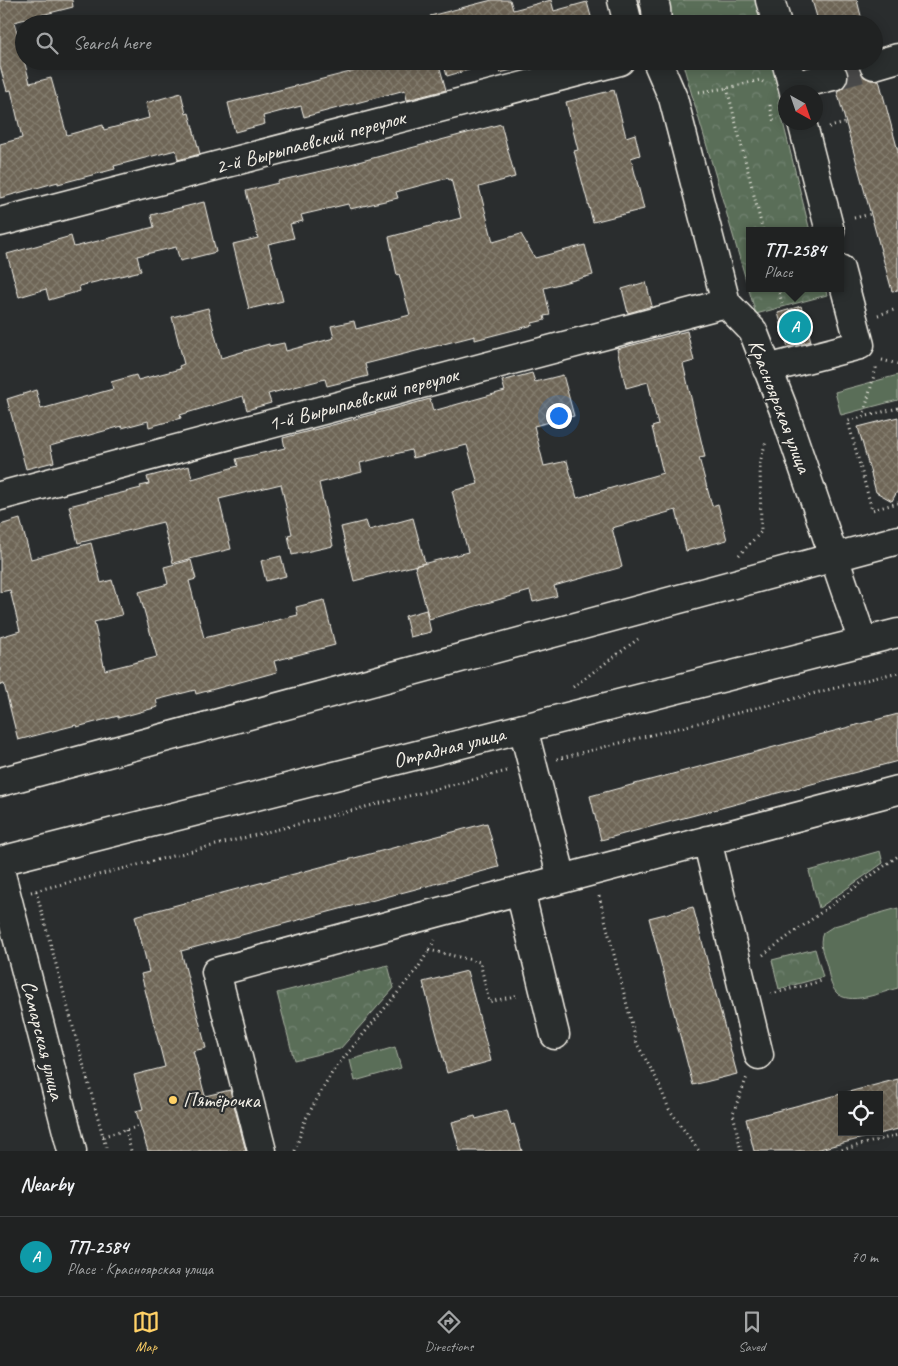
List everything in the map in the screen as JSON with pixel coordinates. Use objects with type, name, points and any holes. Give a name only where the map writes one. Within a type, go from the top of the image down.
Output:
[{"type":"street","points":[[622,0],[626,15]]},
{"type":"street","points":[[654,0],[656,15]]},
{"type":"street","points":[[770,0],[774,15]]},
{"type":"street","name":"2-й Вырыпаевский переулок","points":[[0,222],[585,70]]},
{"type":"street","name":"Красноярская улица","points":[[661,70],[673,98],[726,303],[753,332],[783,408],[863,642]]},
{"type":"street","points":[[791,79],[833,76]]},
{"type":"street","points":[[804,130],[829,227]]},
{"type":"street","points":[[767,368],[860,345],[844,284]]},
{"type":"street","name":"1-й Вырыпаевский переулок","points":[[0,496],[726,303]]},
{"type":"street","points":[[0,782],[898,540]]},
{"type":"street","name":"Отрадная улица","points":[[0,861],[898,633]]},
{"type":"street","points":[[523,728],[562,880]]},
{"type":"street","points":[[262,1151],[216,972],[898,790]]},
{"type":"street","points":[[707,840],[760,1055]]},
{"type":"street","name":"Самарская улица","points":[[0,870],[72,1151]]},
{"type":"street","points":[[520,891],[555,1035]]},
{"type":"path","points":[[762,227],[727,88],[760,80],[764,83],[791,79]]},
{"type":"path","points":[[779,292],[782,303]]},
{"type":"path","points":[[863,417],[876,368],[874,358]]},
{"type":"path","points":[[898,408],[848,421],[872,510],[898,503]]},
{"type":"path","points":[[107,1151],[36,891],[898,672]]},
{"type":"path","points":[[739,972],[898,856]]},
{"type":"path","points":[[593,871],[637,1044],[656,1078],[669,1109],[699,1151]]},
{"type":"path","points":[[295,1151],[305,1120],[333,1071],[418,968],[455,908]]},
{"type":"path","points":[[429,950],[480,962],[490,1002],[544,988]]},
{"type":"path","points":[[746,1001],[822,980]]},
{"type":"path","points":[[102,1136],[141,1126]]},
{"type":"path","points":[[126,1130],[131,1151]]},
{"type":"path","points":[[837,1151],[898,1135]]},
{"type":"green space","points":[[664,0],[762,0],[766,15],[668,15]]},
{"type":"green space","points":[[685,70],[781,70],[785,84],[778,85],[778,130],[785,130],[809,227],[746,227],[746,280]]},
{"type":"green space","points":[[750,292],[826,292],[827,295],[756,314]]},
{"type":"green space","points":[[898,375],[898,400],[841,415],[835,392]]},
{"type":"green space","points":[[880,851],[883,863],[819,908],[809,871]]},
{"type":"green space","points":[[898,908],[898,988],[866,997],[848,998],[841,996],[836,992],[830,980],[821,945],[823,933],[834,926]]},
{"type":"green space","points":[[815,949],[823,977],[779,989],[772,960]]},
{"type":"green space","points":[[388,965],[394,988],[340,1049],[294,1060],[277,993]]},
{"type":"green space","points":[[395,1047],[401,1068],[355,1081],[350,1060]]},
{"type":"building","points":[[0,0],[72,0],[73,7],[42,15],[15,15],[14,22],[15,70],[27,70],[30,83],[51,78],[67,135],[103,125],[104,130],[149,118],[146,103],[181,93],[186,114],[189,113],[200,154],[178,160],[176,150],[114,166],[115,169],[0,198],[0,144],[22,138],[11,90],[7,91],[0,66]]},
{"type":"building","points":[[492,0],[510,0],[513,10],[551,0],[554,11],[587,2],[591,15],[434,15]]},
{"type":"building","points":[[812,0],[857,0],[861,15],[816,15]]},
{"type":"building","points":[[358,70],[440,70],[446,90],[407,100],[405,90],[304,117],[301,106],[263,116],[265,124],[235,132],[228,103]]},
{"type":"building","points":[[445,70],[468,70],[447,76]]},
{"type":"building","points":[[499,70],[512,70],[500,73]]},
{"type":"building","points":[[847,70],[859,70],[864,77],[871,80],[879,80],[898,151],[898,290],[892,291],[837,91],[844,87],[848,80]]},
{"type":"building","points":[[614,90],[626,137],[635,134],[640,155],[631,158],[644,209],[593,222],[574,151],[578,150],[566,102]]},
{"type":"building","points":[[501,124],[515,177],[479,187],[493,242],[521,234],[535,258],[585,245],[593,275],[544,288],[550,315],[544,316],[545,320],[532,323],[533,325],[475,340],[475,336],[365,364],[368,376],[327,386],[325,379],[268,394],[271,403],[247,410],[243,396],[180,415],[181,418],[149,427],[148,421],[122,428],[122,426],[50,446],[54,462],[26,469],[7,399],[36,390],[41,409],[113,389],[111,382],[136,375],[138,380],[180,369],[179,366],[184,364],[172,317],[208,308],[221,358],[269,344],[269,346],[284,343],[286,351],[334,338],[331,326],[354,321],[356,329],[410,315],[399,274],[397,275],[389,237],[461,218],[451,179],[449,180],[448,178],[396,192],[398,198],[350,209],[348,204],[301,215],[303,221],[290,224],[294,238],[268,244],[283,301],[249,309],[233,244],[258,238],[246,191],[278,183],[278,181],[343,166]]},
{"type":"building","points":[[204,202],[216,252],[180,261],[176,247],[137,256],[141,271],[79,286],[80,291],[49,300],[46,289],[19,297],[7,254],[71,236],[74,247],[154,227],[151,215]]},
{"type":"building","points":[[646,282],[652,306],[628,313],[622,289]]},
{"type":"building","points":[[801,306],[811,341],[788,347],[778,313]]},
{"type":"building","points":[[687,331],[694,361],[683,364],[705,457],[699,458],[712,506],[718,504],[727,540],[686,551],[676,510],[612,528],[622,567],[554,586],[557,596],[533,602],[530,591],[429,619],[415,566],[468,552],[452,491],[478,484],[467,445],[413,458],[411,450],[360,463],[362,472],[319,483],[333,546],[292,555],[288,535],[292,534],[281,484],[219,499],[231,549],[173,563],[163,522],[78,543],[69,506],[141,488],[140,486],[149,484],[147,477],[189,466],[192,479],[238,466],[236,459],[285,448],[283,438],[430,399],[433,411],[505,391],[502,381],[532,373],[535,382],[563,375],[574,416],[534,426],[544,466],[567,461],[577,498],[663,473],[652,427],[658,425],[648,382],[626,388],[617,349]]},
{"type":"building","points":[[898,417],[898,490],[892,501],[876,492],[858,427]]},
{"type":"building","points":[[413,518],[425,563],[354,581],[341,527],[366,521],[369,530]]},
{"type":"building","points":[[20,519],[31,559],[91,543],[101,583],[112,580],[122,615],[94,622],[105,670],[157,657],[139,592],[168,584],[164,567],[191,560],[196,579],[189,581],[204,638],[298,615],[296,607],[324,600],[335,645],[274,661],[277,672],[196,694],[195,690],[156,700],[158,707],[118,718],[118,716],[77,727],[76,725],[18,740],[4,684],[0,685],[0,637],[20,631],[10,590],[0,592],[0,525]]},
{"type":"building","points":[[281,556],[286,576],[266,581],[261,561]]},
{"type":"building","points":[[426,610],[431,632],[410,637],[405,616]]},
{"type":"building","points":[[898,714],[898,761],[601,840],[590,796]]},
{"type":"building","points":[[487,823],[499,867],[181,951],[206,1048],[193,1051],[205,1096],[230,1090],[246,1151],[148,1151],[136,1111],[143,1109],[134,1075],[165,1067],[141,974],[149,972],[135,916]]},
{"type":"building","points":[[693,907],[737,1074],[693,1085],[649,918]]},
{"type":"building","points":[[467,971],[491,1061],[447,1073],[423,982]]},
{"type":"building","points":[[898,1079],[898,1129],[883,1133],[883,1091],[852,1091]]},
{"type":"building","points":[[838,1095],[838,1136],[871,1136],[812,1151],[754,1151],[746,1119]]},
{"type":"building","points":[[507,1110],[511,1125],[514,1124],[522,1151],[460,1151],[452,1122],[475,1116],[476,1119]]},
{"type":"tunnel","points":[[833,76],[855,70]]},
{"type":"place","name":"ТП-2584","points":[[795,327]]},
{"type":"place","name":"Пятёрочка","points":[[173,1100]]}]
